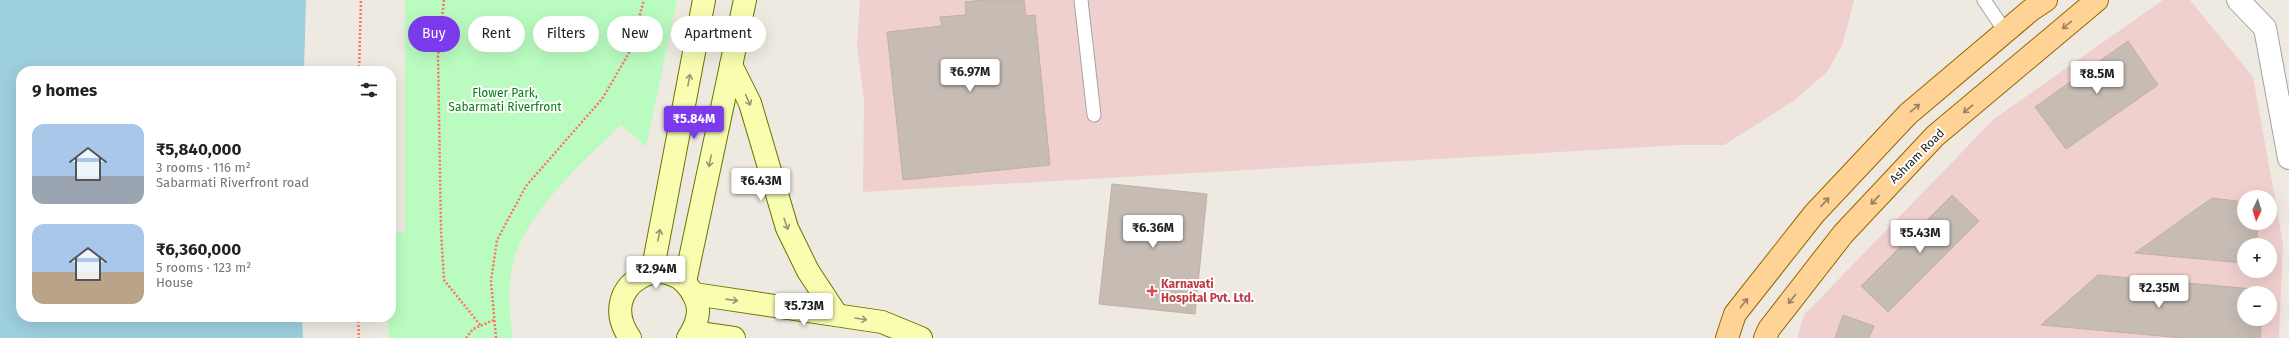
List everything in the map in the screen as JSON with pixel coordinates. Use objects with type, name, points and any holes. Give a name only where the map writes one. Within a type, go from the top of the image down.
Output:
[{"type":"main road","points":[[1727,338],[1735,314],[1814,214],[1908,114],[2005,31],[2046,0]]},
{"type":"main road","name":"Ashram Road","points":[[1765,338],[1769,329],[1843,234],[1935,136],[2090,2]]},
{"type":"street","points":[[652,273],[704,0]]},
{"type":"street","points":[[689,288],[731,65],[745,0]]},
{"type":"street","points":[[2238,0],[2265,28],[2289,158]]},
{"type":"street","points":[[731,65],[750,103],[787,228],[808,272],[838,315]]},
{"type":"street","points":[[630,338],[619,318],[620,305],[624,293],[632,283],[643,275],[652,273],[670,274],[689,288],[697,302],[698,316],[690,335],[734,338]]},
{"type":"street","points":[[689,288],[882,322],[921,338]]},
{"type":"lane","points":[[1081,0],[1094,115]]},
{"type":"lane","points":[[1984,0],[2005,31]]},
{"type":"path","points":[[359,66],[361,0]]},
{"type":"path","points":[[444,0],[438,56],[441,231],[444,280],[481,326]]},
{"type":"path","points":[[496,338],[490,281],[497,240],[526,186],[602,99],[629,54],[644,0]]},
{"type":"path","points":[[466,338],[473,329],[494,320]]},
{"type":"path","points":[[358,322],[359,338]]},
{"type":"shaded area","points":[[860,0],[1854,0],[1843,43],[1828,71],[1795,100],[1724,145],[1681,145],[863,192],[864,101],[857,46]]},
{"type":"shaded area","points":[[2163,0],[2190,0],[2253,77],[2273,190],[2237,190],[2237,230],[2277,230],[2277,210],[2283,243],[2279,338],[1797,338],[1804,315],[1994,119]]},
{"type":"green space","name":"Flower Park, Sabarmati Riverfront","points":[[405,0],[677,0],[674,16],[671,16],[671,28],[646,147],[621,125],[572,173],[541,209],[528,228],[518,248],[510,277],[509,294],[513,338],[389,338],[388,322],[396,322],[396,232],[405,233]]},
{"type":"water","points":[[0,0],[306,0],[304,66],[16,66],[16,322],[302,322],[303,338],[0,338]]},
{"type":"building","points":[[984,0],[1024,0],[1026,16],[1035,15],[1050,165],[903,180],[887,32],[942,26],[940,17],[966,15],[965,2]]},
{"type":"building","points":[[2128,41],[2158,85],[2066,149],[2035,107]]},
{"type":"building","points":[[1112,184],[1207,194],[1195,314],[1099,304]]},
{"type":"building","points":[[1952,195],[1979,221],[1888,312],[1861,286]]},
{"type":"building","points":[[2212,198],[2237,201],[2237,230],[2257,230],[2257,238],[2237,238],[2237,262],[2135,253]]},
{"type":"building","points":[[2098,275],[2237,288],[2237,326],[2261,326],[2260,338],[2183,338],[2041,325]]},
{"type":"building","points":[[1843,315],[1874,326],[1869,338],[1835,338]]},
{"type":"place","name":"Karnavati Hospital Pvt. Ltd.","points":[[1152,291]]}]
